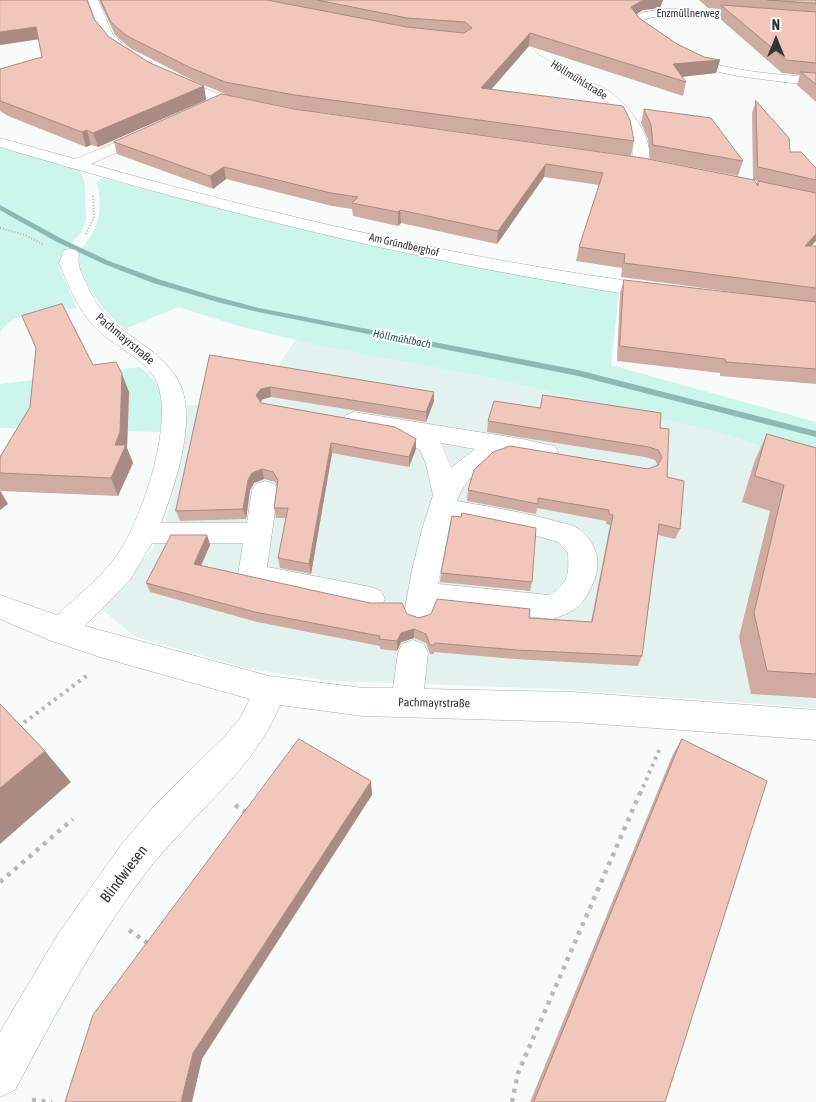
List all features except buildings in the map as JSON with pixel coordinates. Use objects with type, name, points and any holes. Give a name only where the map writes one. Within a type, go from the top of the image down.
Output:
[{"type":"street","points":[[93,0],[100,21],[110,40],[124,53],[145,65]]},
{"type":"street","points":[[675,0],[693,12]]},
{"type":"street","name":"Enzmüllnerweg","points":[[816,20],[693,12],[658,13],[637,19],[642,27],[678,52],[705,65],[816,82]]},
{"type":"street","points":[[157,71],[223,100],[265,110]]},
{"type":"street","name":"Höllmühlstraße","points":[[594,88],[618,104],[624,111],[642,151],[634,163],[658,167]]},
{"type":"street","points":[[199,110],[223,100]]},
{"type":"street","points":[[75,165],[164,126]]},
{"type":"street","name":"Am Gründberghof","points":[[0,142],[75,165],[221,204],[454,257],[568,279],[672,293]]},
{"type":"street","name":"Pachmayrstraße","points":[[60,631],[126,564],[145,533],[158,497],[174,422],[174,397],[166,379],[151,360],[110,330],[94,314],[74,250]]},
{"type":"street","points":[[328,416],[567,456]]},
{"type":"street","points":[[403,428],[430,445],[438,464],[444,502]]},
{"type":"street","points":[[444,502],[567,535],[582,549],[583,572],[574,594],[553,607],[420,604],[444,502],[466,468],[487,452],[508,446]]},
{"type":"street","points":[[265,490],[252,575],[371,599]]},
{"type":"street","points":[[145,533],[258,533]]},
{"type":"street","name":"Pachmayrstraße","points":[[0,607],[60,631],[175,666],[269,690],[363,702],[574,707],[816,725]]},
{"type":"street","points":[[407,702],[413,653]]},
{"type":"street","name":"Blindwiesen","points":[[0,1075],[43,996],[100,906],[157,831],[248,734],[262,710],[269,690]]},
{"type":"path","name":"Höllmühlstraße","points":[[527,40],[538,54],[594,88]]},
{"type":"path","points":[[0,228],[74,250],[94,217],[91,182],[100,172]]},
{"type":"path","points":[[11,732],[85,679],[91,672]]},
{"type":"path","points":[[512,1102],[518,1072],[662,745]]},
{"type":"path","points":[[243,810],[250,814]]},
{"type":"path","points":[[0,882],[73,819]]},
{"type":"path","points":[[141,938],[153,947]]},
{"type":"shaded area","points":[[295,340],[492,378],[713,431],[816,463],[816,708],[559,689],[331,681],[250,669],[136,637],[100,608],[151,552],[165,525],[178,470],[187,419],[187,405],[230,404],[263,389]]},
{"type":"green space","points":[[0,147],[80,170],[85,184],[86,221],[80,234],[64,251],[59,268],[77,308],[45,311],[23,316],[13,320],[0,333]]},
{"type":"green space","points":[[103,178],[359,241],[489,269],[619,292],[611,365],[816,422],[816,463],[713,431],[492,378],[316,345],[242,327],[178,307],[125,329],[94,296],[84,277],[76,255],[90,238],[97,222],[100,204],[97,182]]},
{"type":"green space","points":[[140,367],[155,381],[162,396],[161,432],[0,428],[0,384]]},
{"type":"waterway","name":"Höllmühlbach","points":[[0,207],[59,241],[106,263],[155,281],[207,296],[258,310],[578,373],[816,434]]}]
